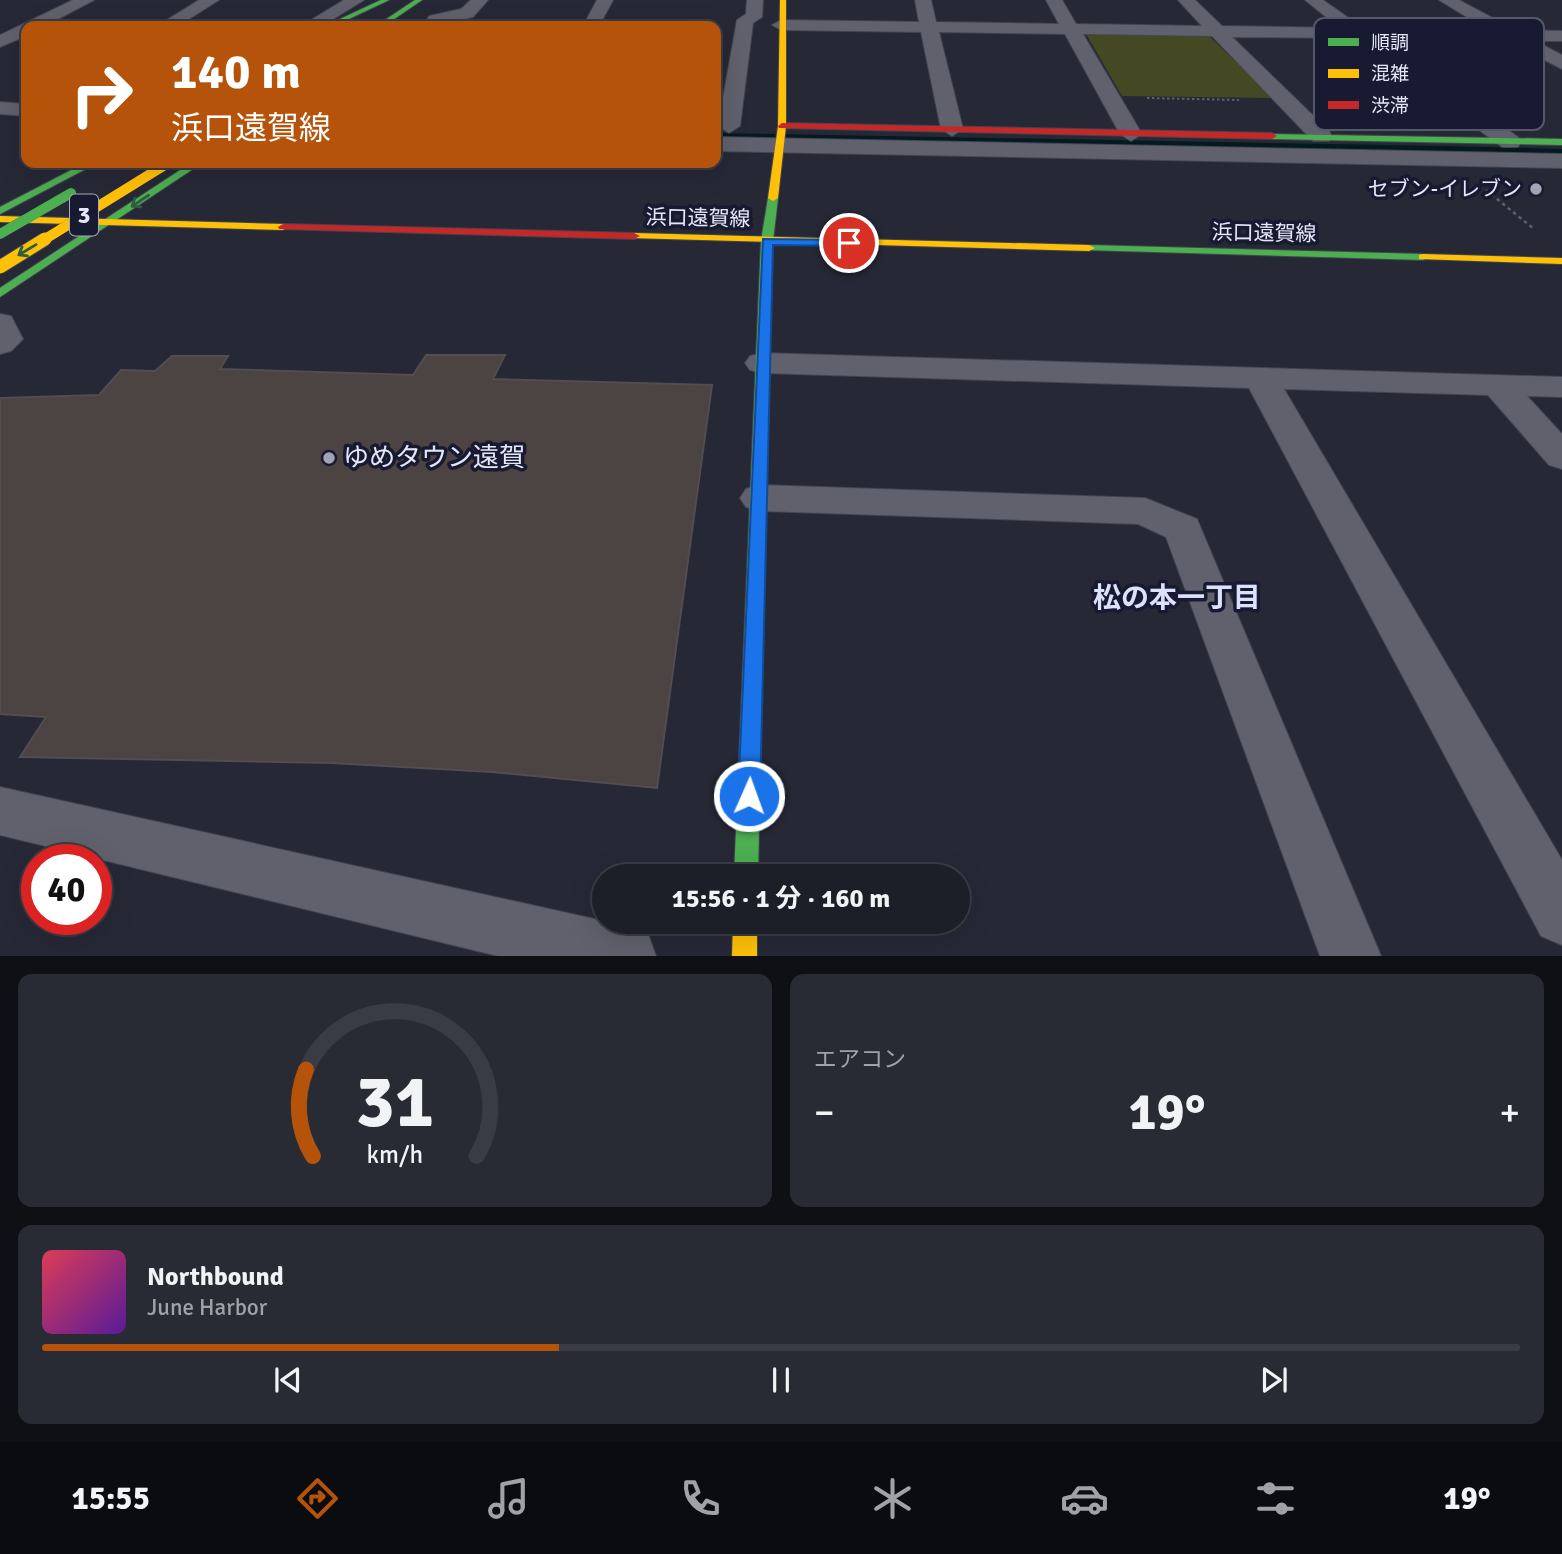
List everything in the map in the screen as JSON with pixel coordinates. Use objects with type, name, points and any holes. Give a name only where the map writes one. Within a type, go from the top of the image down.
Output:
[{"type":"main road","points":[[354,12],[388,0]]},
{"type":"main road","points":[[400,21],[425,15],[440,0]]},
{"type":"main road","points":[[746,864],[767,241],[781,136],[782,0]]},
{"type":"main road","points":[[781,136],[952,129],[1562,142]]},
{"type":"main road","points":[[0,211],[82,168]]},
{"type":"main road","name":"3","points":[[2,289],[161,168]]},
{"type":"main road","points":[[2,289],[190,168]]},
{"type":"main road","name":"3","points":[[0,234],[111,169]]},
{"type":"main road","name":"浜口遠賀線","points":[[0,219],[106,224],[1562,261]]},
{"type":"main road","points":[[744,956],[745,934]]},
{"type":"street","points":[[42,21],[86,0]]},
{"type":"street","points":[[175,21],[211,0]]},
{"type":"street","points":[[425,15],[460,0]]},
{"type":"street","points":[[425,15],[467,13],[480,0]]},
{"type":"street","points":[[594,21],[605,0]]},
{"type":"street","points":[[721,128],[745,20],[754,17],[755,0]]},
{"type":"street","points":[[923,0],[952,129]]},
{"type":"street","points":[[1054,0],[1131,134]]},
{"type":"street","points":[[1186,0],[1314,129]]},
{"type":"street","points":[[1313,0],[1339,18]]},
{"type":"street","points":[[1447,0],[1480,18]]},
{"type":"street","points":[[330,13],[354,12]]},
{"type":"street","points":[[781,25],[1314,31]]},
{"type":"street","points":[[0,42],[21,32]]},
{"type":"street","points":[[1544,36],[1562,36]]},
{"type":"street","points":[[1544,53],[1562,63]]},
{"type":"street","points":[[0,108],[21,110]]},
{"type":"street","points":[[0,122],[21,124]]},
{"type":"street","points":[[1315,130],[1321,136]]},
{"type":"street","points":[[1494,130],[1510,142]]},
{"type":"street","points":[[721,132],[1562,161]]},
{"type":"street","points":[[0,323],[7,339],[0,344]]},
{"type":"street","points":[[762,363],[1562,387]]},
{"type":"street","points":[[1261,379],[1562,916]]},
{"type":"street","points":[[1498,385],[1562,457]]},
{"type":"street","points":[[760,499],[1145,511],[1183,529],[1351,956]]},
{"type":"street","points":[[0,811],[626,956]]},
{"type":"path","points":[[1111,98],[1286,100]]},
{"type":"path","points":[[1448,159],[1541,234]]},
{"type":"green space","points":[[1193,33],[1209,36],[1273,98],[1122,96],[1086,34]]},
{"type":"water","points":[[721,133],[1562,149],[1562,157],[721,141]]},
{"type":"building","name":"ゆめタウン遠賀","points":[[426,355],[505,355],[493,379],[712,385],[657,788],[492,772],[331,763],[20,757],[46,717],[0,714],[0,398],[99,395],[121,370],[155,371],[172,356],[228,356],[220,369],[413,375]]},
{"type":"traffic: fast","points":[[340,21],[386,0]]},
{"type":"traffic: fast","points":[[388,21],[419,0]]},
{"type":"traffic: fast","points":[[1272,136],[1562,142]]},
{"type":"traffic: fast","points":[[0,211],[82,168]]},
{"type":"traffic: fast","points":[[0,293],[189,168]]},
{"type":"traffic: fast","points":[[0,234],[71,193]]},
{"type":"traffic: fast","points":[[746,864],[762,363],[767,241],[773,198]]},
{"type":"traffic: fast","points":[[1089,248],[1423,257]]},
{"type":"traffic: slow","points":[[773,198],[782,126],[783,0]]},
{"type":"traffic: slow","points":[[0,267],[160,168]]},
{"type":"traffic: slow","points":[[0,219],[283,227]]},
{"type":"traffic: slow","points":[[634,236],[1089,248]]},
{"type":"traffic: slow","points":[[1423,257],[1562,261]]},
{"type":"traffic: slow","points":[[744,956],[745,934]]},
{"type":"traffic: jam","points":[[782,126],[1272,136]]},
{"type":"traffic: jam","points":[[283,227],[634,236]]},
{"type":"place","name":"セブン-イレブン","points":[[1536,189]]},
{"type":"place","name":"ゆめタウン遠賀","points":[[329,458]]},
{"type":"district","name":"松の本一丁目","points":[[1177,598]]},
{"type":"route","points":[[749,796],[767,241],[849,243]]}]
